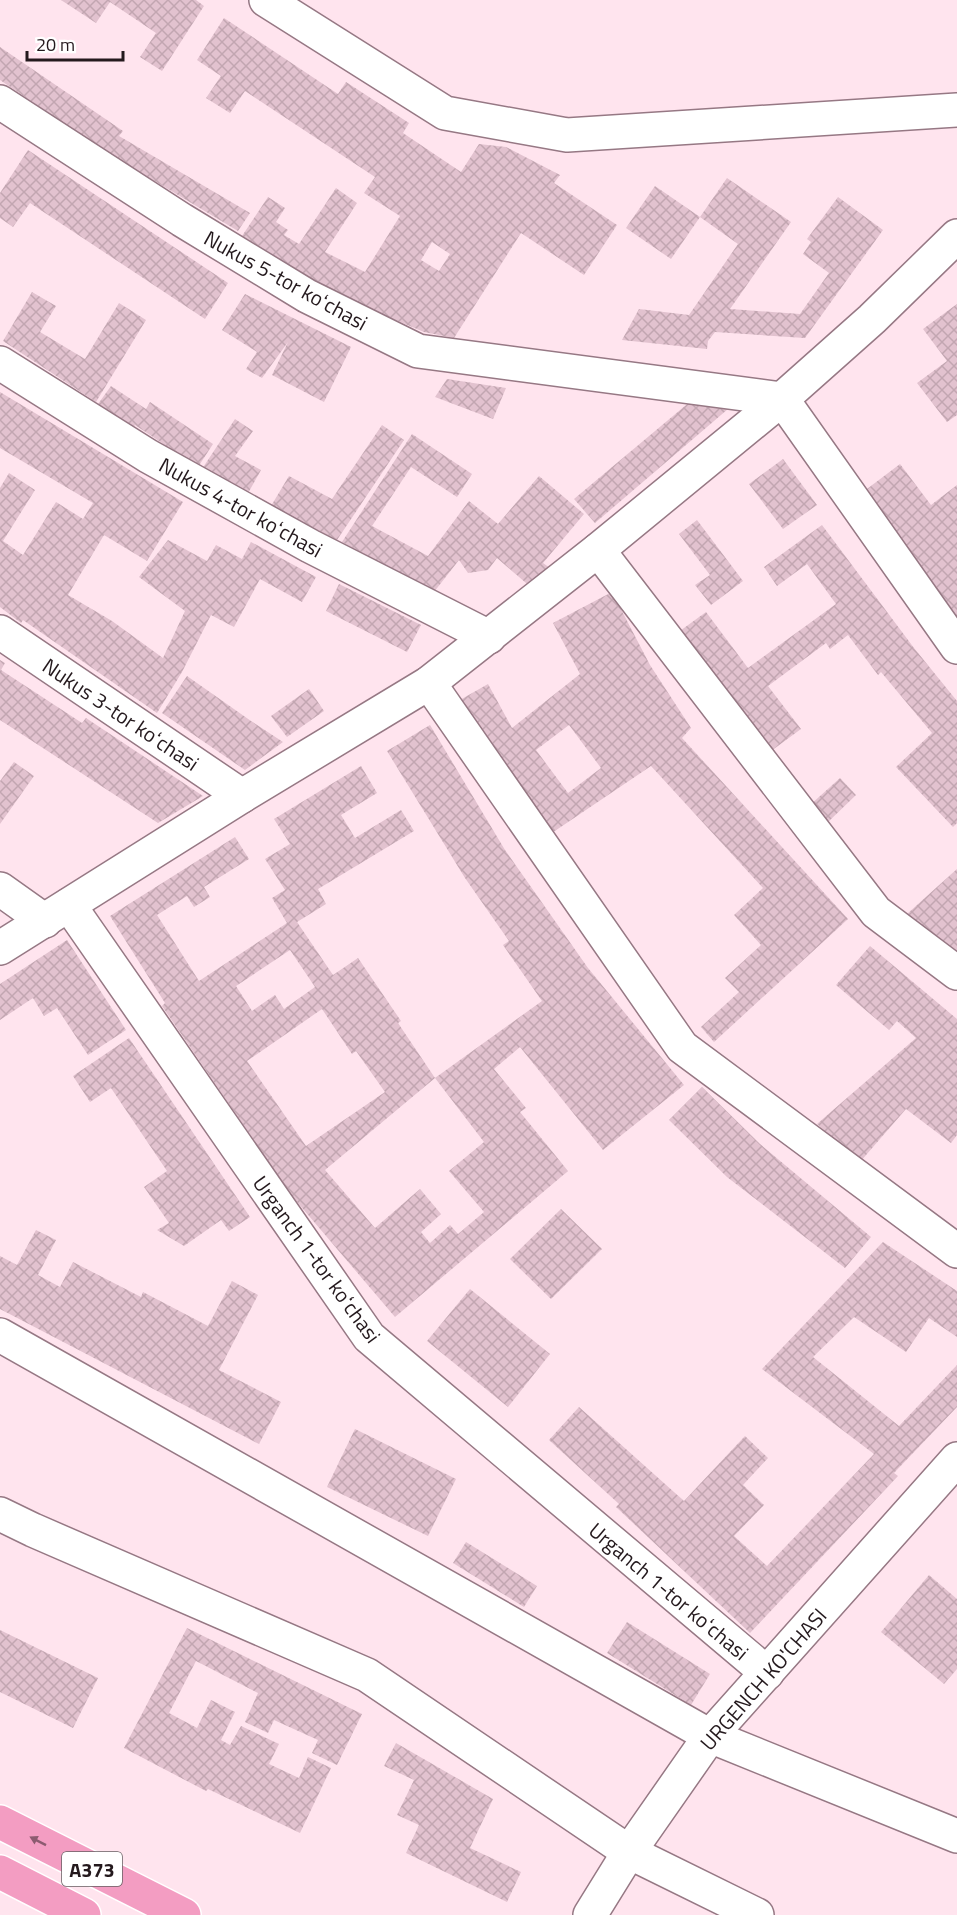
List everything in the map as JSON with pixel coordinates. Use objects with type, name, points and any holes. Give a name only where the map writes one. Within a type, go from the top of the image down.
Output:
[{"type":"highway","name":"A373","points":[[0,1822],[184,1915]]},
{"type":"highway","name":"A373","points":[[0,1872],[84,1915]]},
{"type":"street","points":[[266,0],[445,113],[567,135],[957,110]]},
{"type":"street","name":"Nukus 5-tor koʻchasi","points":[[0,102],[182,220],[307,296],[418,351],[782,399]]},
{"type":"street","points":[[0,948],[242,796],[429,684],[598,550],[782,399],[872,319],[957,236]]},
{"type":"street","name":"Nukus 4-tor koʻchasi","points":[[0,363],[158,461],[310,546],[489,637]]},
{"type":"street","points":[[782,399],[957,647]]},
{"type":"street","points":[[598,550],[876,912],[957,973]]},
{"type":"street","name":"Nukus 3-tor koʻchasi","points":[[0,632],[242,796]]},
{"type":"street","points":[[429,684],[682,1047],[957,1251]]},
{"type":"street","name":"Urganch 1-tor koʻchasi","points":[[0,889],[57,913],[369,1337],[767,1673]]},
{"type":"street","points":[[0,1335],[710,1736],[957,1836]]},
{"type":"street","name":"URGENCH KO'CHASI","points":[[590,1915],[629,1852],[710,1736],[957,1459]]},
{"type":"street","points":[[0,1514],[367,1675],[629,1852],[757,1915]]},
{"type":"building","points":[[61,0],[196,0],[204,6],[162,71],[140,57],[156,33],[110,2],[96,23]]},
{"type":"building","points":[[224,18],[338,94],[346,82],[409,123],[403,133],[461,172],[479,144],[506,147],[560,175],[554,183],[617,225],[584,275],[521,233],[454,338],[424,332],[372,310],[309,277],[242,236],[268,197],[285,208],[276,222],[288,230],[284,235],[299,244],[336,188],[357,203],[325,252],[365,272],[400,216],[364,193],[375,177],[245,91],[230,113],[206,98],[221,76],[197,60]],"holes":[[[432,242],[450,254],[439,271],[421,260]]]},
{"type":"building","points":[[0,47],[123,131],[119,136],[250,213],[238,231],[108,153],[0,80]]},
{"type":"building","points":[[28,150],[228,283],[205,319],[30,203],[13,227],[0,218],[0,193]]},
{"type":"building","points":[[727,178],[791,222],[730,309],[800,314],[829,273],[803,254],[811,242],[807,239],[838,197],[883,230],[805,338],[715,332],[708,341],[707,349],[622,340],[639,309],[689,315],[738,244],[700,217]]},
{"type":"building","points":[[655,186],[700,217],[671,259],[626,228]]},
{"type":"building","points":[[32,292],[56,306],[40,332],[85,359],[119,303],[146,320],[96,402],[3,341]]},
{"type":"building","points":[[245,294],[351,347],[324,402],[272,375],[288,342],[262,378],[246,369],[257,352],[222,330]]},
{"type":"building","points":[[957,304],[957,415],[947,422],[917,383],[947,361],[923,329]]},
{"type":"building","points":[[447,379],[506,388],[493,419],[435,397]]},
{"type":"building","points":[[111,386],[146,409],[150,402],[213,444],[198,467],[135,425],[133,428],[98,404]]},
{"type":"building","points":[[0,392],[183,502],[147,561],[104,535],[68,595],[112,621],[163,658],[185,611],[139,577],[168,540],[207,561],[216,545],[242,559],[251,542],[316,577],[302,602],[260,579],[234,627],[211,615],[182,672],[157,713],[23,620],[21,623],[0,607],[0,488],[9,473],[35,490],[3,541],[23,555],[56,502],[83,519],[93,503],[0,448]]},
{"type":"building","points":[[692,400],[728,409],[595,523],[574,499]]},
{"type":"building","points":[[235,419],[253,431],[235,456],[261,470],[247,495],[202,469]]},
{"type":"building","points":[[382,425],[404,440],[337,540],[271,506],[289,476],[332,499]]},
{"type":"building","points":[[412,434],[472,474],[457,497],[411,467],[372,526],[428,556],[469,501],[498,524],[539,476],[584,514],[543,563],[550,568],[533,589],[497,558],[488,570],[468,573],[459,560],[434,592],[342,542]]},
{"type":"building","points":[[783,459],[817,505],[783,529],[749,484]]},
{"type":"building","points":[[900,464],[931,505],[957,485],[957,634],[863,492]]},
{"type":"building","points":[[697,520],[743,581],[711,605],[695,585],[710,575],[679,534]]},
{"type":"building","points":[[822,525],[914,648],[957,701],[957,823],[953,827],[896,767],[932,733],[881,672],[878,675],[848,635],[830,649],[826,643],[768,686],[801,729],[767,754],[673,636],[706,612],[748,668],[836,604],[807,564],[777,586],[764,567]]},
{"type":"building","points":[[339,584],[421,625],[407,652],[326,611]]},
{"type":"building","points":[[612,592],[650,665],[691,728],[682,738],[848,919],[714,1042],[701,1027],[739,992],[725,978],[761,945],[734,915],[763,888],[651,766],[543,839],[460,700],[488,684],[512,728],[580,674],[553,623]],"holes":[[[569,725],[601,768],[568,793],[536,750]]]},
{"type":"building","points":[[0,660],[5,663],[1,670],[82,723],[86,718],[203,796],[158,823],[0,720]]},
{"type":"building","points":[[187,676],[283,742],[245,770],[162,713]]},
{"type":"building","points":[[309,689],[324,711],[287,737],[271,716]]},
{"type":"building","points":[[430,725],[505,850],[588,968],[684,1085],[603,1150],[520,1047],[494,1069],[526,1108],[520,1112],[568,1171],[395,1317],[292,1196],[162,1006],[165,1003],[110,916],[235,837],[249,859],[204,887],[210,897],[194,907],[187,896],[157,915],[199,981],[287,923],[272,898],[285,890],[265,859],[290,844],[274,819],[361,766],[377,793],[341,815],[355,838],[401,810],[414,831],[318,889],[326,904],[297,922],[333,975],[358,958],[401,1021],[398,1023],[435,1078],[542,1001],[503,945],[509,941],[465,878],[387,751]],"holes":[[[290,950],[315,987],[284,1009],[275,995],[252,1011],[236,986]],[[322,1009],[352,1054],[356,1051],[385,1092],[306,1146],[247,1061]],[[435,1078],[484,1142],[449,1171],[484,1212],[458,1234],[450,1225],[430,1243],[421,1232],[441,1214],[420,1189],[375,1228],[325,1170]]]},
{"type":"building","points":[[14,762],[34,776],[0,824],[0,781]]},
{"type":"building","points":[[840,778],[856,795],[826,824],[809,806]]},
{"type":"building","points":[[957,869],[957,959],[907,914]]},
{"type":"building","points":[[67,940],[126,1030],[88,1055],[57,1008],[44,1016],[33,998],[0,1020],[0,984]]},
{"type":"building","points":[[870,946],[957,1019],[957,1135],[951,1143],[906,1109],[860,1162],[817,1124],[916,1038],[897,1021],[889,1030],[836,985]]},
{"type":"building","points":[[129,1038],[250,1217],[229,1231],[221,1220],[184,1246],[157,1230],[169,1223],[144,1187],[167,1171],[111,1088],[90,1102],[73,1076]]},
{"type":"building","points":[[702,1087],[760,1144],[871,1237],[845,1268],[727,1177],[669,1120]]},
{"type":"building","points":[[561,1209],[602,1249],[551,1299],[510,1259]]},
{"type":"building","points":[[36,1230],[56,1240],[38,1275],[60,1287],[73,1262],[141,1297],[143,1292],[208,1326],[232,1281],[258,1295],[219,1370],[281,1402],[259,1444],[0,1309],[0,1256],[17,1265]]},
{"type":"building","points":[[883,1242],[957,1291],[957,1337],[929,1318],[906,1352],[854,1317],[813,1357],[899,1426],[957,1365],[957,1407],[894,1473],[898,1476],[750,1633],[616,1507],[619,1504],[549,1440],[579,1407],[684,1501],[745,1436],[768,1458],[743,1485],[764,1505],[734,1536],[767,1566],[874,1454],[762,1369]]},
{"type":"building","points":[[470,1289],[550,1354],[508,1407],[427,1341]]},
{"type":"building","points":[[355,1429],[456,1479],[428,1536],[327,1487]]},
{"type":"building","points":[[466,1542],[537,1586],[524,1607],[453,1563]]},
{"type":"building","points":[[929,1575],[957,1599],[957,1669],[944,1684],[881,1632]]},
{"type":"building","points":[[627,1622],[710,1674],[691,1705],[607,1653]]},
{"type":"building","points":[[187,1628],[362,1714],[337,1765],[312,1753],[318,1740],[274,1720],[268,1733],[245,1722],[258,1693],[196,1661],[169,1713],[197,1728],[211,1700],[235,1712],[221,1740],[230,1745],[241,1726],[279,1744],[269,1764],[299,1778],[308,1757],[331,1768],[300,1833],[208,1789],[206,1791],[124,1748]]},
{"type":"building","points":[[0,1630],[98,1678],[73,1728],[0,1692]]},
{"type":"building","points":[[396,1743],[493,1799],[470,1848],[521,1872],[507,1902],[406,1853],[419,1825],[397,1815],[414,1780],[384,1766]]}]
